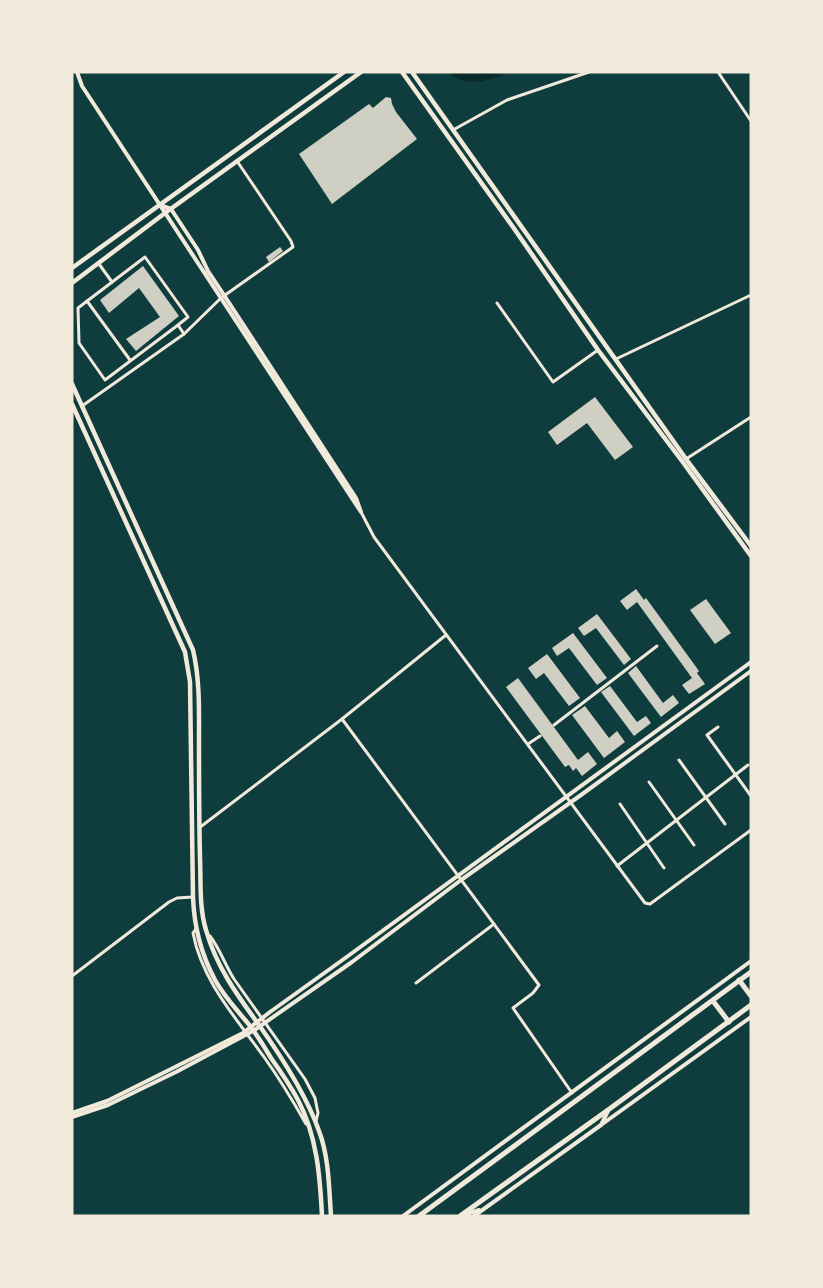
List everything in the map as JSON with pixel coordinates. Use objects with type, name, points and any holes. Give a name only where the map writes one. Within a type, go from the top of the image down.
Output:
[{"type":"highway","points":[[419,1216],[751,972]]},
{"type":"highway","points":[[739,980],[751,996]]},
{"type":"highway","points":[[713,1001],[729,1022]]},
{"type":"highway","points":[[461,1216],[751,1005]]},
{"type":"main road","points":[[72,268],[344,72]]},
{"type":"main road","points":[[72,283],[361,72]]},
{"type":"main road","points":[[402,72],[598,350],[682,460],[751,556]]},
{"type":"main road","points":[[412,72],[686,459],[751,546]]},
{"type":"main road","points":[[72,384],[193,650],[198,681],[199,828],[202,915],[206,932],[224,974],[237,995],[260,1022],[304,1095],[316,1121],[326,1158],[331,1216]]},
{"type":"main road","points":[[72,404],[185,652],[190,682],[192,897],[196,929],[204,956],[211,977],[252,1029],[300,1102],[317,1160],[322,1216]]},
{"type":"main road","points":[[214,987],[220,989]]},
{"type":"street","points":[[78,72],[82,86],[222,296],[361,513],[374,537],[645,903],[650,904],[751,831]]},
{"type":"street","points":[[453,130],[507,100],[589,72]]},
{"type":"street","points":[[718,72],[751,121]]},
{"type":"street","points":[[82,406],[184,334],[222,296],[293,248],[291,241],[237,161]]},
{"type":"street","points":[[160,205],[171,209],[198,250],[222,296]]},
{"type":"street","points":[[145,257],[188,317],[105,380],[79,343],[78,308],[112,282],[145,257]]},
{"type":"street","points":[[98,263],[112,282]]},
{"type":"street","points":[[616,359],[751,295]]},
{"type":"street","points":[[87,301],[130,361]]},
{"type":"street","points":[[497,303],[553,382],[598,350]]},
{"type":"street","points":[[178,325],[184,334]]},
{"type":"street","points":[[686,459],[751,417]]},
{"type":"street","points":[[199,828],[342,719],[446,634]]},
{"type":"street","points":[[554,725],[657,646]]},
{"type":"street","points":[[72,1115],[108,1105],[176,1072],[252,1029],[458,875],[751,662]]},
{"type":"street","points":[[260,1022],[352,962],[461,880],[751,671]]},
{"type":"street","points":[[342,719],[539,985],[534,993],[513,1008],[572,1093]]},
{"type":"street","points":[[718,726],[707,735],[751,796]]},
{"type":"street","points":[[528,744],[540,736]]},
{"type":"street","points":[[679,760],[725,824]]},
{"type":"street","points":[[617,866],[748,765]]},
{"type":"street","points":[[649,782],[694,845]]},
{"type":"street","points":[[620,804],[664,868]]},
{"type":"street","points":[[72,976],[169,902],[177,898],[192,897]]},
{"type":"street","points":[[416,983],[494,924]]},
{"type":"street","points":[[403,1216],[751,962]]},
{"type":"street","points":[[211,977],[214,987],[281,1081],[310,1130]]},
{"type":"street","points":[[474,1216],[751,1017]]},
{"type":"street","points":[[260,1022],[304,1079],[315,1098],[318,1113],[316,1121]]},
{"type":"street","points":[[601,1125],[608,1110]]},
{"type":"street","points":[[461,1216],[485,1208]]},
{"type":"building","points":[[386,97],[391,98],[396,112],[417,139],[332,204],[299,154],[369,104],[373,108]]},
{"type":"building","points":[[280,247],[283,251],[269,262],[266,257]]},
{"type":"building","points":[[143,266],[179,316],[136,351],[126,339],[160,317],[139,288],[109,313],[100,300]]},
{"type":"building","points":[[595,397],[633,447],[615,460],[587,423],[557,445],[548,432]]},
{"type":"building","points":[[636,589],[644,600],[646,598],[699,671],[697,673],[705,684],[689,694],[682,685],[692,678],[637,602],[627,610],[620,601]]},
{"type":"building","points":[[706,599],[731,633],[715,644],[690,610]]},
{"type":"building","points":[[597,614],[631,659],[624,665],[596,628],[584,636],[578,628]]},
{"type":"building","points":[[573,633],[607,678],[597,685],[569,648],[557,656],[552,648]]},
{"type":"building","points":[[547,654],[580,698],[569,706],[544,673],[536,679],[528,668]]},
{"type":"building","points":[[636,666],[663,703],[673,695],[679,703],[661,717],[628,673]]},
{"type":"building","points":[[518,678],[578,760],[588,752],[597,764],[582,776],[576,768],[573,771],[569,765],[565,767],[506,687]]},
{"type":"building","points":[[610,686],[637,722],[646,716],[651,723],[634,736],[601,692]]},
{"type":"building","points":[[585,706],[609,738],[617,731],[625,742],[604,758],[572,715]]},
{"type":"waterway","points":[[455,72],[471,77],[481,77],[498,72]]}]
